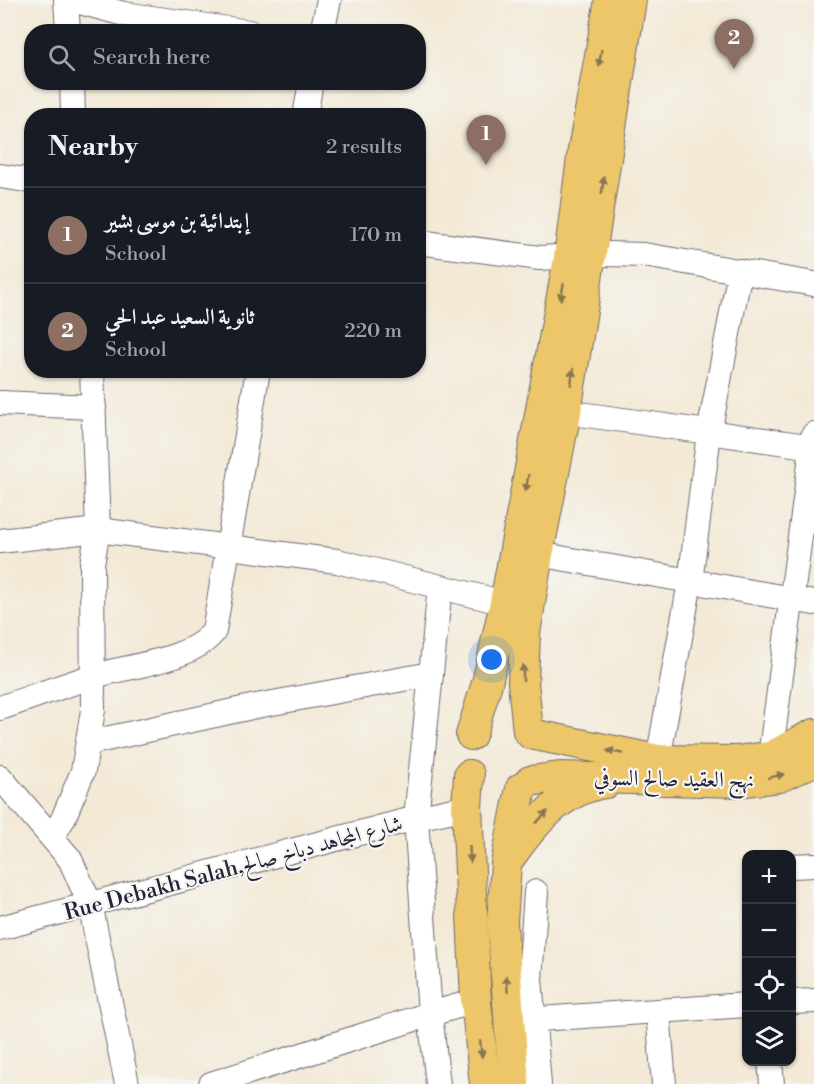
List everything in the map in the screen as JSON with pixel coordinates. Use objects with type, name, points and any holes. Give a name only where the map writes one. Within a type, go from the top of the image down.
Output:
[{"type":"main road","points":[[514,1084],[522,1021],[502,922],[506,864],[526,784],[536,770],[538,758],[537,746],[530,733],[523,682],[525,633],[566,412],[580,256],[583,150],[610,0]]},
{"type":"main road","points":[[485,1084],[476,1001],[467,807],[468,775],[464,755],[487,683],[505,603],[580,256],[631,0]]},
{"type":"main road","points":[[471,735],[480,726],[492,721],[506,720],[518,723],[530,733]]},
{"type":"main road","name":"نهج العقيد صالح السوفي","points":[[530,733],[658,760],[736,761],[770,757],[814,734]]},
{"type":"main road","name":"نهج العقيد صالح السوفي","points":[[526,784],[560,777],[738,782],[779,777],[814,761]]},
{"type":"main road","points":[[468,775],[476,784],[492,792],[510,793],[526,784]]},
{"type":"main road","points":[[506,864],[528,832],[548,811],[573,794],[600,784],[629,780]]},
{"type":"street","points":[[66,0],[68,24]]},
{"type":"street","points":[[72,0],[124,14],[193,24]]},
{"type":"street","points":[[324,24],[329,0]]},
{"type":"street","points":[[72,90],[73,108]]},
{"type":"street","points":[[306,108],[309,90]]},
{"type":"street","points":[[1,178],[24,180]]},
{"type":"street","points":[[426,243],[512,256],[644,255],[814,284]]},
{"type":"street","points":[[658,760],[690,582],[709,433],[740,271]]},
{"type":"street","points":[[52,837],[63,819],[83,771],[93,710],[92,564],[98,530],[92,378]]},
{"type":"street","points":[[0,708],[93,676],[193,649],[207,641],[214,631],[257,378]]},
{"type":"street","points":[[0,403],[94,407]]},
{"type":"street","points":[[566,412],[709,433],[813,442],[803,601],[770,757]]},
{"type":"street","points":[[0,541],[98,530],[230,546],[337,561],[505,603]]},
{"type":"street","points":[[538,554],[803,601]]},
{"type":"street","points":[[438,1084],[430,1014],[416,818],[440,587]]},
{"type":"street","points":[[88,743],[256,706],[431,674]]},
{"type":"street","points":[[0,777],[70,859],[90,904],[127,1084]]},
{"type":"street","name":"Rue Debakh Salah,شارع المجاهد دباخ صالح","points":[[0,928],[416,818],[467,807]]},
{"type":"street","points":[[796,866],[814,865]]},
{"type":"street","points":[[536,892],[530,979],[522,1021],[539,1084]]},
{"type":"street","points":[[211,1084],[476,1001]]},
{"type":"street","points":[[796,1002],[814,1001]]},
{"type":"street","points":[[522,1021],[742,1005]]},
{"type":"street","points":[[658,1012],[664,1084]]},
{"type":"street","points":[[770,1066],[772,1084]]},
{"type":"place","name":"ثانوية السعيد عبد الحي","points":[[734,69]]},
{"type":"place","name":"إبتدائية بن موسى بشير","points":[[486,165]]}]
